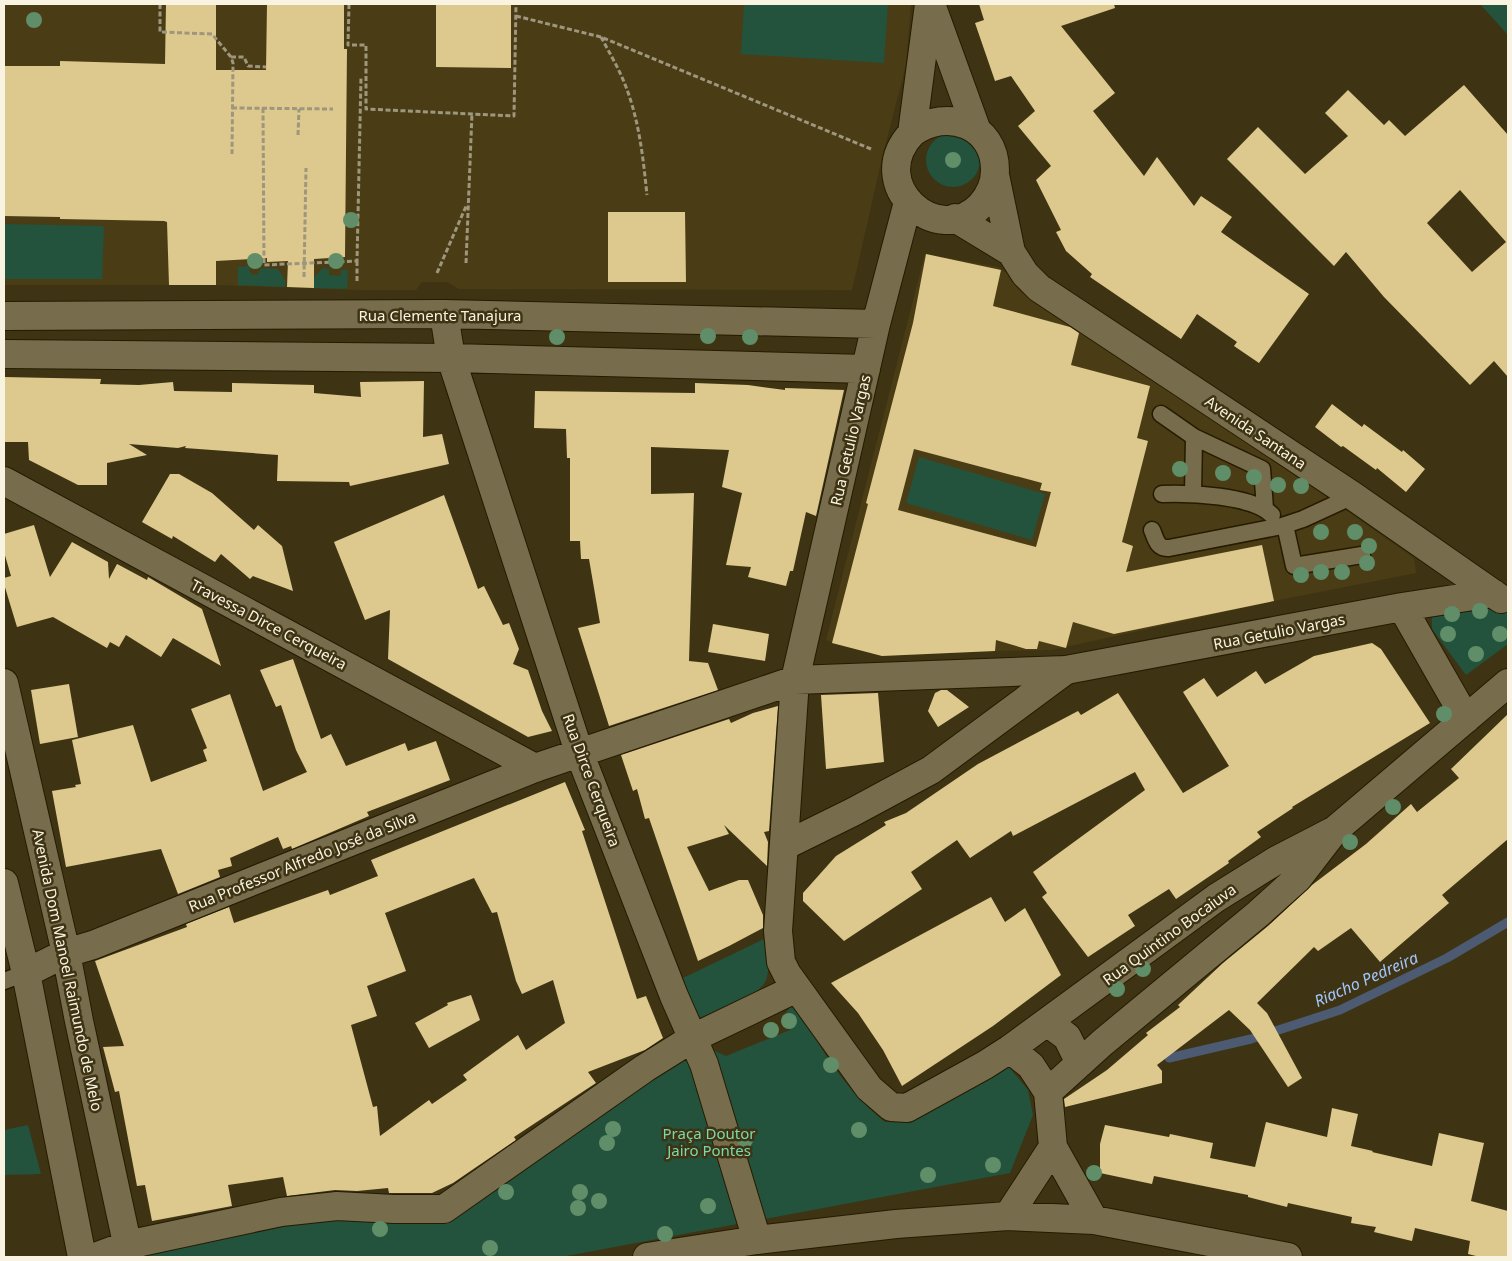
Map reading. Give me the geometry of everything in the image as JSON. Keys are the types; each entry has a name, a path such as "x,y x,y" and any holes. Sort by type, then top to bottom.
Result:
{"street":[{"path":"930,4 977,131 992,151 995,175 992,188 982,203 967,215 944,220 924,214 908,202 899,185 896,167 901,148 912,133 922,126 944,120 956,121 977,131"},
{"path":"912,133 930,4"},
{"name":"Avenida Santana","path":"995,175 1011,252 1025,274 1039,288 1353,496 1503,592"},
{"name":"Rua Getulio Vargas","path":"797,988 781,962 778,932 795,680 876,324 908,202"},
{"name":"Avenida Santana","path":"955,218 1011,252"},
{"name":"Rua Clemente Tanajura","path":"4,316 444,314 876,324"},
{"name":"Rua Dirce Cerqueira","path":"444,314 451,358 579,752 674,996 704,1064 757,1248"},
{"path":"4,354 451,358 866,369"},
{"name":"Travessa Dirce Cerqueira","path":"4,481 535,768"},
{"name":"Rua Getulio Vargas","path":"579,752 795,680 1066,670 1402,607 1503,592"},
{"path":"1402,607 1466,719"},
{"name":"Rua Getulio Vargas","path":"784,846 931,770 1066,670"},
{"name":"Avenida Dom Manoel Raimundo de Melo","path":"4,683 66,953 128,1251"},
{"name":"Rua Quintino Bocaiuva","path":"1048,1092 1102,1043 1258,914 1298,878 1335,830 1508,683"},
{"name":"Rua Professor Alfredo José da Silva","path":"15,977 66,953 102,941 579,752"},
{"name":"Rua Quintino Bocaiuva","path":"1010,1048 1216,898 1276,860 1335,830"},
{"path":"4,883 15,977 82,1257"},
{"path":"94,1257 128,1251 281,1212 338,1206 444,1209 644,1068 693,1038 797,988 869,1088 890,1106 907,1108 985,1065 1010,1048 1031,1066 1048,1092 1053,1147 1094,1220"},
{"path":"1047,1022 1067,1037 1080,1063"},
{"path":"1008,1216 1053,1147"},
{"path":"647,1257 757,1248 896,1224 1008,1216 1094,1220 1288,1257"}],"lane":[{"path":"1161,414 1194,437 1262,469 1265,508"},
{"path":"1193,494 1194,437"},
{"path":"1162,494 1193,494 1235,499 1265,508 1284,525 1294,566 1362,555"},
{"path":"1152,530 1157,544 1164,548 1284,525 1303,519 1353,496"}],"path":[{"path":"160,4 160,32 212,34 231,57 233,63 232,154"},
{"path":"349,4 348,45 366,45 366,109 514,116 516,4"},
{"path":"516,16 601,37 874,150"},
{"path":"601,37 624,82 637,120 647,195"},
{"path":"231,57 244,57 248,66 266,67"},
{"path":"357,283 361,77"},
{"path":"232,108 333,109"},
{"path":"263,108 264,265 357,261"},
{"path":"298,108 298,135"},
{"path":"466,262 472,113"},
{"path":"304,277 306,168"},
{"path":"437,273 468,202"}],"shaded area":[{"path":"4,4 911,4 906,65 883,154 852,290 459,289 447,282 422,282 416,290 360,290 216,285 4,285"},
{"path":"925,254 998,267 1414,558 1416,573 1274,601 1052,650 882,656 826,640"}],"green space":[{"path":"744,4 888,4 884,63 741,54"},
{"path":"1480,4 1508,4 1507,34"},
{"path":"953,133 963,135 972,141 978,150 980,160 978,170 972,179 963,185 953,187 943,185 934,179 928,170 926,160 928,150 934,141 943,135"},
{"path":"4,224 104,226 102,279 4,279"},
{"path":"249,266 250,272 253,275 257,275 261,268 278,269 285,280 285,287 238,285 238,267"},
{"path":"323,268 329,269 329,275 341,276 341,270 348,270 347,289 314,288 314,277"},
{"path":"919,457 1045,494 1032,540 906,503"},
{"path":"1489,596 1508,612 1508,644 1466,675 1432,629 1432,613"},
{"path":"766,938 768,968 764,984 748,997 698,1019 683,978"},
{"name":"Praça Doutor Jairo Pontes","path":"797,1006 835,1069 858,1097 885,1122 913,1120 1008,1066 1028,1090 1033,1115 1010,1173 561,1257 149,1257 148,1254 308,1219 448,1218 670,1061 708,1048 726,1056 790,1030 786,1013 790,1007"},
{"path":"28,1125 41,1174 4,1175 4,1130"}],"building":[{"path":"166,4 216,4 216,70 266,70 267,4 344,4 344,49 347,49 345,257 314,259 314,288 287,287 288,261 267,262 267,258 216,261 216,285 169,285 167,222 164,221 4,216 4,66 60,66 60,61 165,64"},
{"path":"436,4 511,4 511,68 436,67"},
{"path":"979,4 1114,4 1115,8 1061,26 1115,93 1093,111 1144,176 1157,157 1194,206 1201,196 1232,217 1221,232 1309,294 1259,363 1234,346 1237,342 1197,314 1181,339 1090,277 1092,274 1066,251 1056,232 1061,230 1036,180 1051,166 1018,126 1035,111 1011,76 995,81 975,23 984,20"},
{"path":"1464,85 1508,135 1508,377 1494,361 1470,385 1384,297 1346,252 1334,266 1227,159 1258,127 1305,174 1348,136 1325,113 1348,90 1384,125 1389,120 1405,136","holes":["1460,190 1506,242 1472,272 1427,223"]},
{"path":"608,212 685,212 686,282 608,282"},
{"path":"926,254 1001,270 993,306 1070,327 1079,333 1071,365 1150,386 1137,438 1148,441 1122,542 1133,546 1126,572 1262,545 1274,601 1114,634 1073,622 1066,648 1039,641 1037,649 1026,649 996,640 995,651 882,656 832,643 913,323","holes":["914,449 1042,483 1040,490 1051,492 1036,547 898,510"]},
{"path":"4,377 101,379 100,384 139,385 173,382 174,391 232,392 232,383 314,385 314,393 361,397 360,382 424,381 423,437 442,434 449,464 350,486 349,482 277,481 278,455 185,448 186,446 178,448 129,444 147,455 107,463 107,485 78,485 29,460 28,442 4,442"},
{"path":"695,383 748,385 785,390 785,388 844,390 816,516 806,512 793,571 790,571 786,586 748,577 751,567 726,565 742,493 722,487 729,450 651,447 651,494 694,493 689,661 708,663 718,690 609,726 578,628 600,623 589,559 581,559 580,541 570,541 570,458 567,458 566,429 534,428 535,391 695,393"},
{"path":"1332,404 1362,427 1364,424 1402,452 1403,450 1425,469 1406,492 1377,468 1376,470 1343,446 1341,447 1315,427"},
{"path":"170,474 179,474 212,493 254,530 258,525 282,546 293,591 253,576 250,579 221,554 215,562 173,536 172,539 142,522"},
{"path":"444,495 478,589 484,586 503,625 509,623 519,649 513,664 528,670 542,711 552,731 528,737 388,659 390,610 365,620 334,542"},
{"path":"34,525 50,577 72,542 108,562 109,579 117,564 147,580 148,577 202,609 221,666 173,638 161,657 126,635 119,647 110,642 107,648 53,617 17,627 4,584 4,578 11,576 4,552 4,534"},
{"path":"713,624 769,634 765,661 708,652"},
{"path":"1372,643 1381,649 1430,723 1292,807 1257,832 1261,837 1228,861 1229,863 1176,899 1169,889 1128,915 1135,926 1088,957 1042,897 1047,893 1033,872 1145,790 1135,772 1013,836 1011,831 970,858 957,840 911,872 922,889 844,941 803,901 803,893 836,856 886,825 884,822 906,813 978,764 1078,711 1081,715 1118,693 1183,793 1229,766 1183,692 1204,678 1217,697 1256,671 1265,684 1314,656"},
{"path":"293,659 321,739 331,734 346,766 405,743 408,751 436,741 450,780 367,812 369,816 292,849 291,846 283,849 278,837 230,858 232,866 218,870 220,877 178,894 161,849 66,867 52,791 76,787 75,785 81,784 72,740 133,725 151,782 207,761 203,750 207,748 191,709 230,694 263,791 307,772 296,750 281,705 276,707 260,670"},
{"path":"69,684 78,737 40,744 31,690"},
{"path":"947,690 969,707 938,727 928,711 935,693"},
{"path":"878,693 884,762 826,769 821,695"},
{"path":"778,706 769,831 764,832 768,842 767,866 724,825 729,834 687,847 709,891 739,880 748,880 763,915 763,928 698,961 649,818 645,819 637,789 633,791 621,755 729,719 731,723 753,713"},
{"path":"1508,714 1508,839 1442,895 1449,903 1380,962 1351,928 1318,951 1314,947 1257,1003 1267,1013 1302,1078 1288,1087 1250,1030 1229,1010 1157,1065 1162,1071 1162,1083 1065,1107 1064,1099 1107,1070 1148,1035 1146,1033 1180,1007 1178,1005 1223,963 1268,926 1312,885 1366,844 1411,804 1417,812 1459,778 1451,769"},
{"path":"565,782 585,830 582,831 637,999 646,996 663,1038 645,1050 588,1072 596,1083 514,1137 516,1140 453,1183 432,1193 389,1193 388,1188 357,1191 335,1190 287,1196 283,1177 228,1185 232,1206 152,1221 145,1185 137,1186 119,1091 115,1092 103,1047 124,1046 95,961 187,927 186,924 229,907 234,923 328,890 330,895 378,876 371,860","holes":["474,878 492,913 497,912 516,981 522,994 553,980 565,1023 526,1050 518,1035 463,1075 467,1080 432,1104 429,1100 380,1136 377,1106 373,1107 351,1025 377,1016 367,986 406,971 385,913"]},
{"path":"991,897 1005,922 1025,908 1061,975 993,1026 902,1086 883,1050 858,1013 831,983"},
{"path":"471,995 480,1020 429,1048 415,1023 448,1005 447,1003"},
{"path":"1332,1108 1358,1114 1351,1146 1432,1166 1439,1133 1484,1143 1471,1201 1508,1211 1508,1257 1480,1257 1468,1254 1470,1241 1415,1228 1412,1241 1374,1232 1376,1227 1351,1223 1352,1217 1288,1203 1287,1207 1248,1197 1248,1195 1154,1176 1152,1184 1100,1173 1100,1144 1105,1125 1169,1137 1170,1134 1213,1143 1210,1158 1255,1167 1266,1122 1327,1137"}],"waterway":[{"name":"Riacho Pedreira","path":"1169,1058 1251,1039 1340,1010 1447,958 1508,922"}]}
